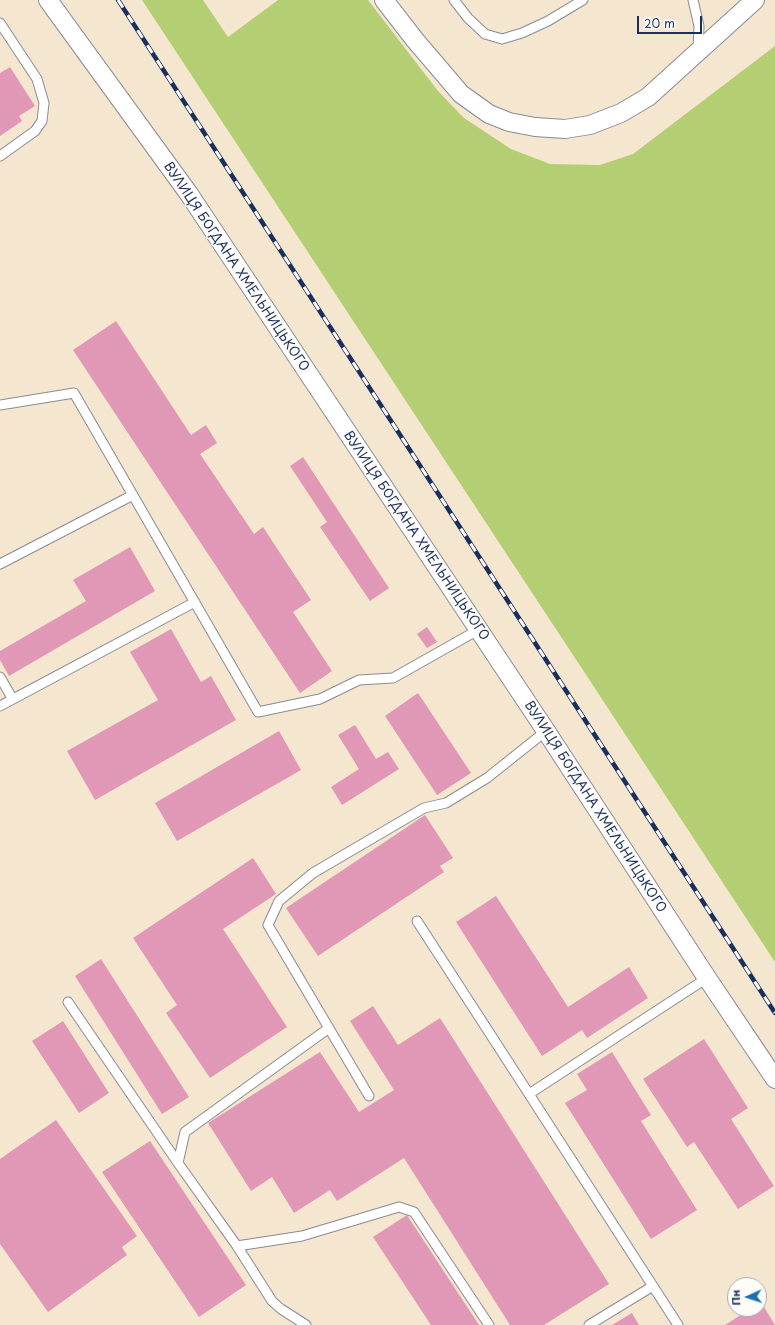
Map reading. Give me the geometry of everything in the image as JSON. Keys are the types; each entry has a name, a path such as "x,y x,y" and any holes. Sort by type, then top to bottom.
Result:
{"street":[{"name":"ВУЛИЦЯ БОГДАНА ХМЕЛЬНИЦЬКОГО","path":"48,0 189,194 775,1079"},
{"path":"384,0 461,94 490,114 509,122 535,127 565,129 590,125 621,113 648,97 755,0"}],"lane":[{"path":"454,0 468,18 485,34 502,39 522,33 548,21 583,0"},
{"path":"693,0 698,26 698,52"},
{"path":"0,23 37,80 44,103 42,121 35,131 0,156"},
{"path":"0,405 74,393 258,712 320,699 359,680 393,678 478,630"},
{"path":"0,564 133,495"},
{"path":"0,706 12,698 195,602"},
{"path":"0,677 12,698"},
{"path":"369,1096 268,925 279,901 313,873 424,808 446,803 487,778 546,731"},
{"path":"417,921 678,1325"},
{"path":"529,1094 707,978"},
{"path":"68,1002 178,1163 237,1246 272,1301 281,1309 306,1325"},
{"path":"178,1163 185,1132 329,1028"},
{"path":"237,1246 302,1236 399,1207 414,1212 489,1325"},
{"path":"589,1325 653,1286"}],"green space":[{"path":"142,0 203,0 228,37 278,0 368,0 438,91 464,118 511,149 550,164 600,165 633,154 775,46 775,962"}],"building":[{"path":"10,67 35,106 19,116 22,121 0,136 0,73"},
{"path":"116,321 191,435 206,425 217,443 200,454 254,534 263,527 311,600 293,612 332,671 300,693 73,350"},
{"path":"303,457 389,588 370,601 320,527 327,522 290,466"},
{"path":"130,547 155,591 9,676 0,660 0,651 86,601 73,580"},
{"path":"427,627 437,642 427,648 417,634"},
{"path":"171,629 201,682 211,676 236,720 95,800 67,751 158,700 130,652"},
{"path":"418,693 471,773 437,795 385,716"},
{"path":"355,725 376,759 388,752 399,769 342,805 331,787 359,769 338,735"},
{"path":"279,731 301,770 177,841 155,803"},
{"path":"425,815 453,858 440,866 444,872 318,956 286,908"},
{"path":"253,858 276,894 223,929 287,1027 210,1078 166,1013 177,1005 133,938"},
{"path":"496,896 568,1007 629,967 648,998 587,1038 582,1030 542,1056 456,922"},
{"path":"101,959 189,1097 162,1114 75,976"},
{"path":"373,1006 398,1045 440,1018 609,1284 544,1325 510,1325 404,1158 337,1201 330,1190 294,1213 272,1177 251,1191 208,1123 320,1052 359,1112 394,1090 350,1021"},
{"path":"63,1021 109,1093 79,1113 32,1041"},
{"path":"704,1039 748,1108 731,1119 774,1186 738,1209 694,1142 687,1147 643,1079"},
{"path":"612,1052 651,1115 641,1121 697,1210 651,1239 565,1103 587,1090 577,1074"},
{"path":"56,1120 137,1236 122,1247 127,1255 48,1312 0,1244 0,1159"},
{"path":"150,1141 246,1285 199,1317 102,1172"},
{"path":"407,1215 479,1325 431,1325 373,1237"},
{"path":"767,1312 775,1325 725,1325 738,1317 767,1317"},
{"path":"632,1313 639,1325 612,1325"}],"railway":[{"path":"118,0 775,1013"}]}
